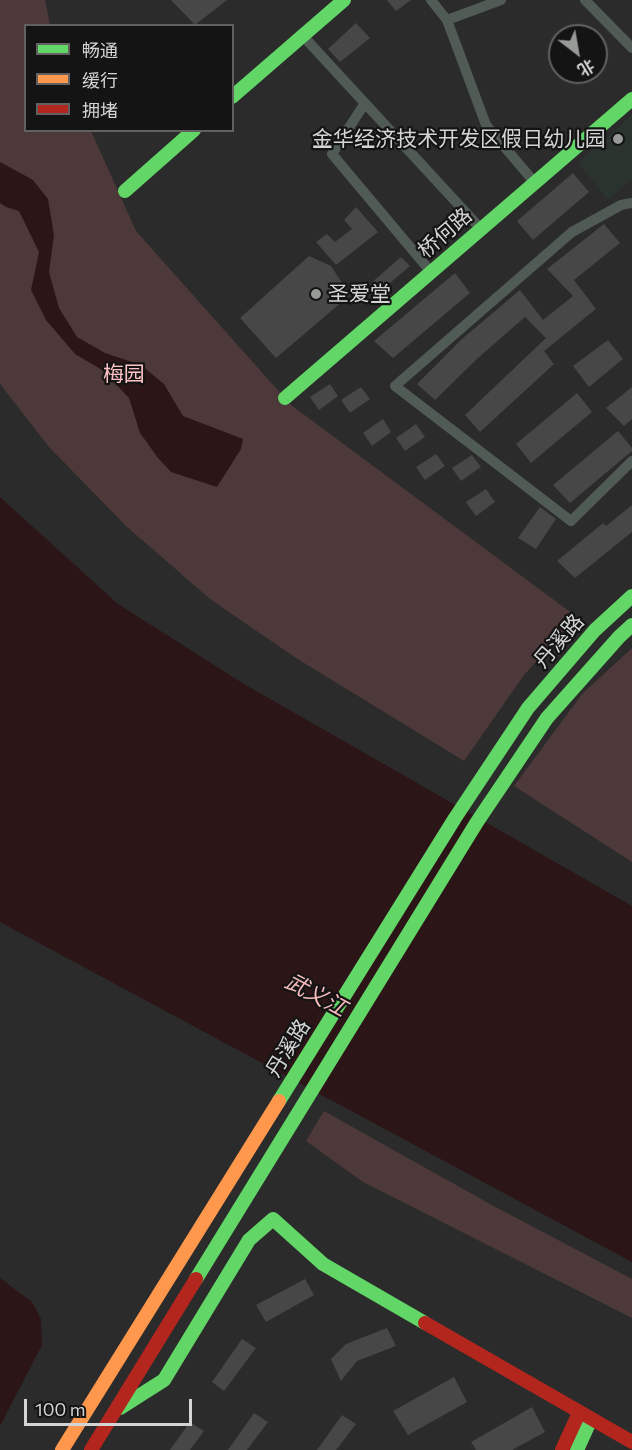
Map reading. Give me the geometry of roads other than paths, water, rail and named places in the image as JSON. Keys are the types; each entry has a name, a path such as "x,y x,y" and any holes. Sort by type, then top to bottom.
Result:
{"main road":[{"path":"234,95 344,0"},
{"name":"桥何路","path":"285,398 632,99"},
{"path":"125,191 192,132"},
{"name":"丹溪路","path":"62,1450 455,818 528,708 595,630 632,596"},
{"name":"丹溪路","path":"91,1450 477,822 547,718 632,625"},
{"path":"117,1410 164,1380 249,1240 273,1219 323,1264 632,1442"},
{"path":"562,1450 585,1416"},
{"path":"577,1450 585,1416"}],"street":[{"path":"431,0 447,20 486,125 535,183"},
{"path":"447,20 501,0"},
{"path":"592,2 632,48"},
{"path":"303,36 481,229"},
{"path":"365,104 332,154 431,272"},
{"path":"632,203 621,205 572,232 394,386 571,521 632,460"}],"water":[{"path":"0,162 33,180 48,199 54,235 49,272 59,308 77,337 105,353 141,365 164,384 183,416 243,439 241,449 217,487 171,472 140,433 129,398 102,370 75,354 46,320 31,290 39,252 19,211 0,203"},
{"name":"武义江","path":"0,497 118,604 244,684 632,906 632,1262 0,922"},
{"path":"0,1278 32,1302 41,1319 42,1345 0,1426"}],"place":[{"name":"金华经济技术开发区假日幼儿园","path":"618,139"},
{"name":"圣爱堂","path":"316,294"}],"park label":[{"name":"梅园","path":"124,374"}]}
